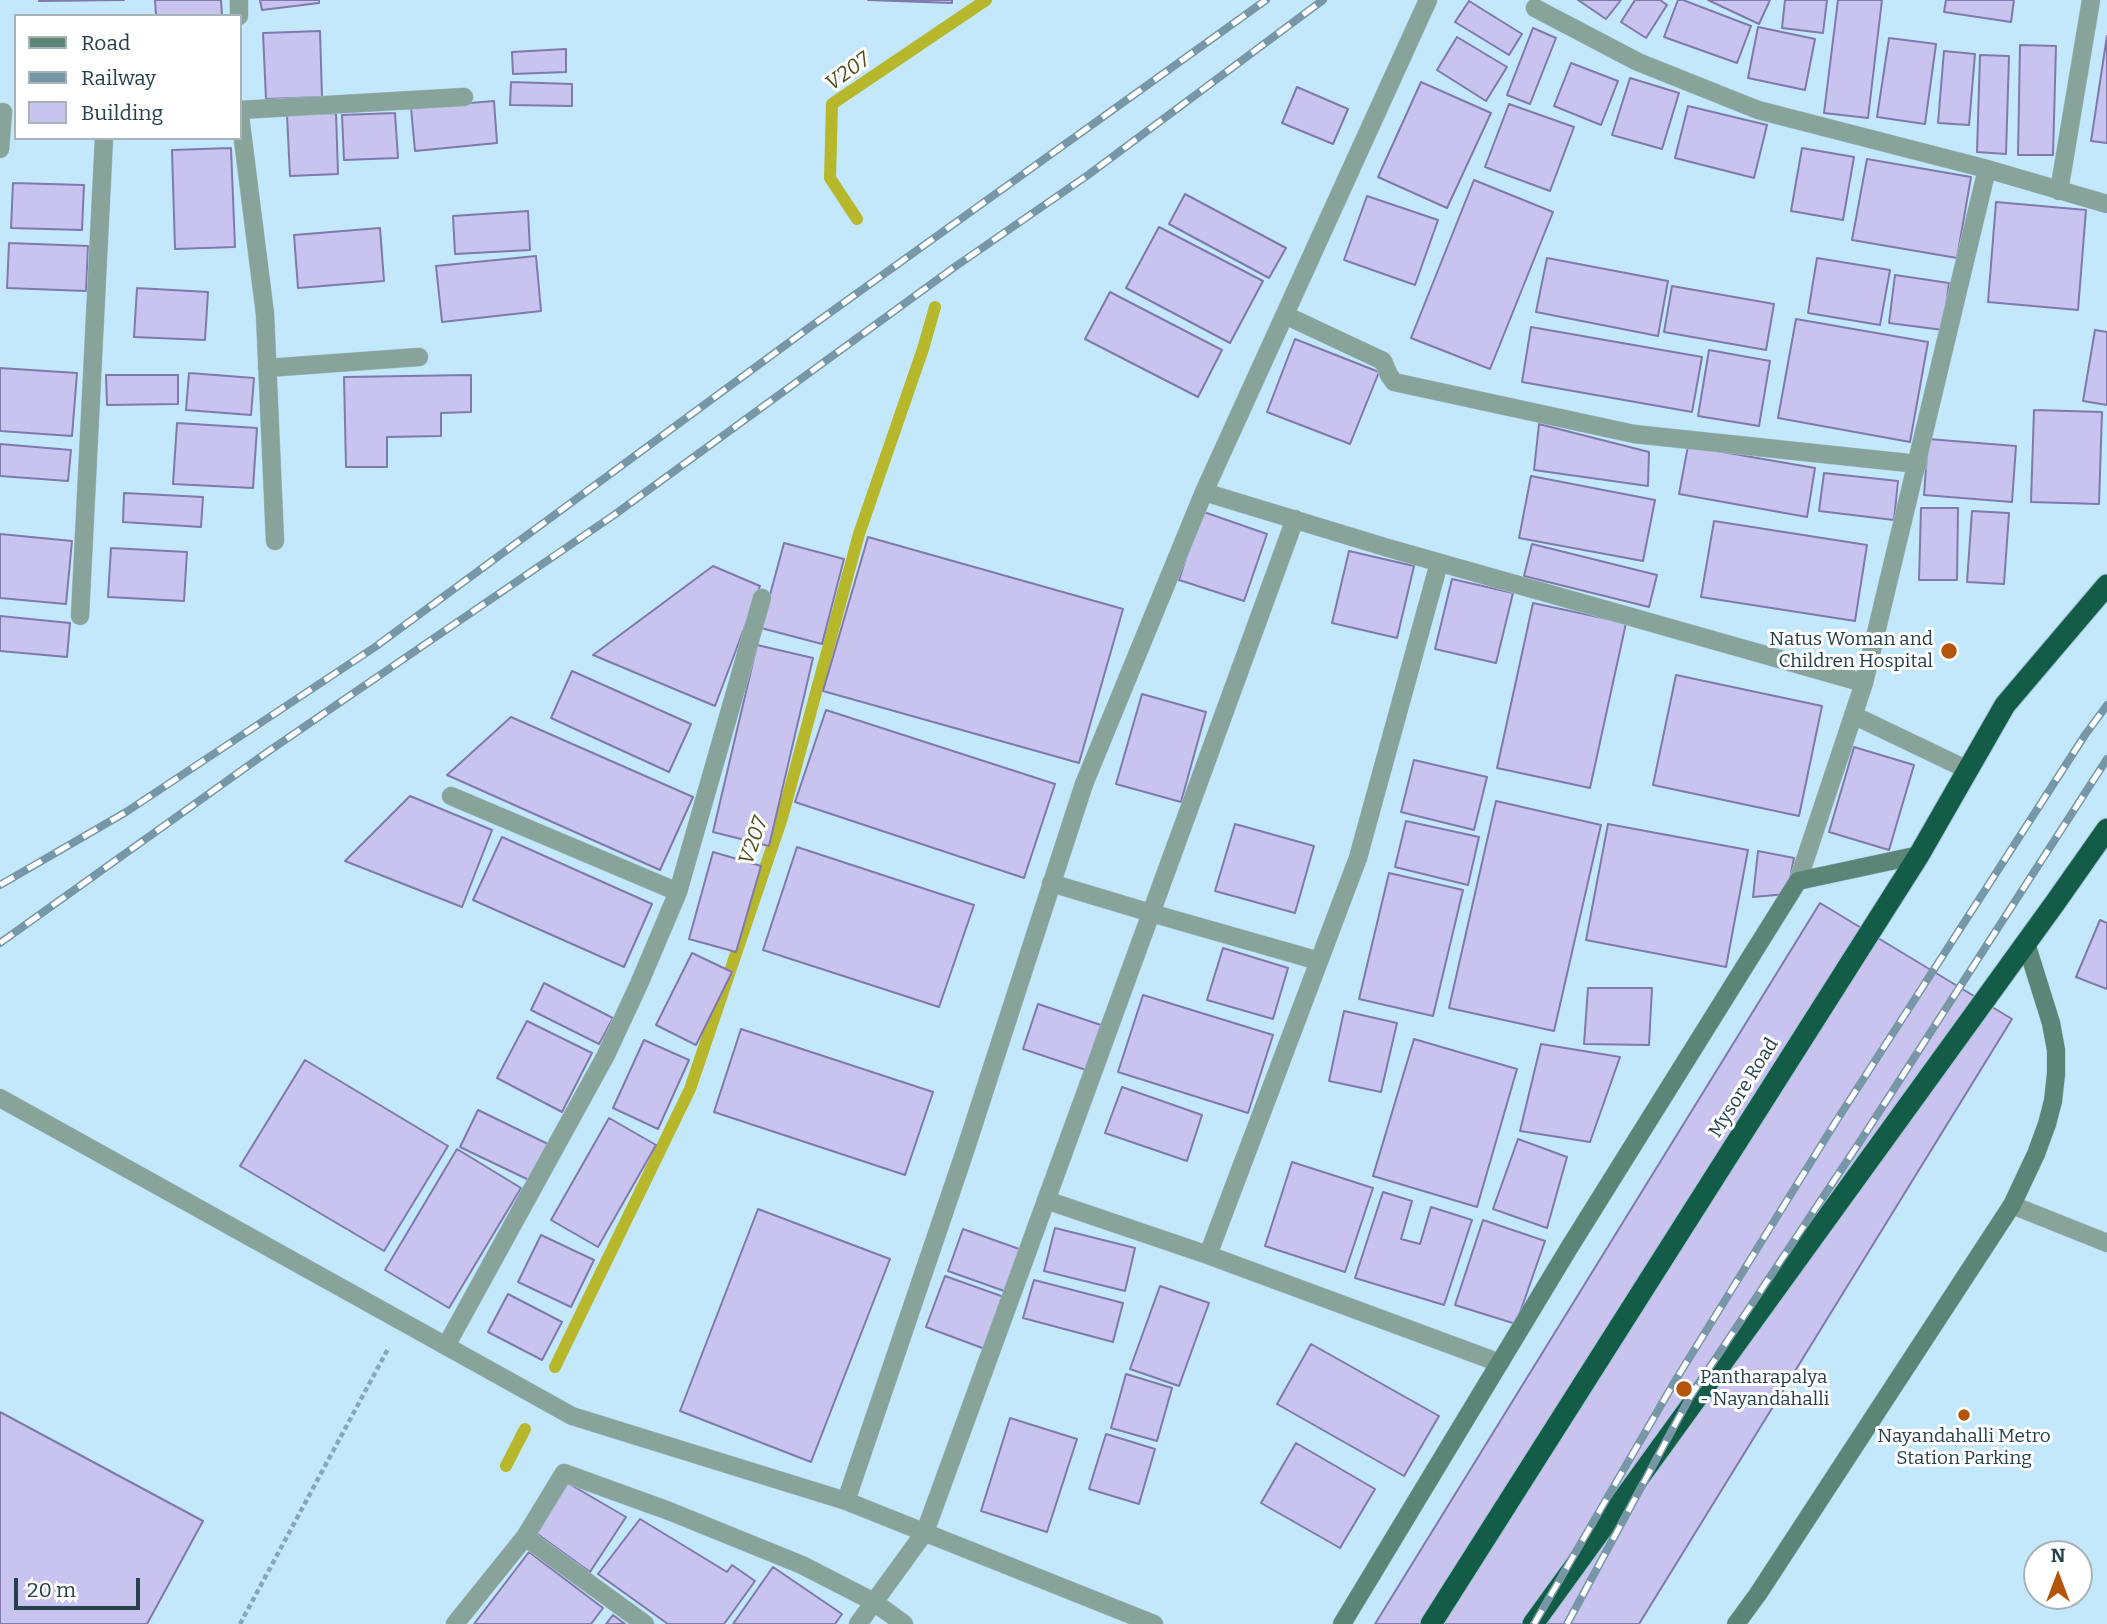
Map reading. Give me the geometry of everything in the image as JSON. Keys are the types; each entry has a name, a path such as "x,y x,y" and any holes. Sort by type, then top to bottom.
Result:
{"highway":[{"name":"Mysore Road","path":"1431,1624 1919,855 2005,705 2107,586"},
{"path":"1533,1624 2107,828"}],"street":[{"path":"846,1501 964,1154 1084,784 1204,492 1428,0"},
{"path":"2059,191 2091,0"},
{"path":"1535,8 1638,62 1758,110 1987,169 2107,204"},
{"path":"242,110 464,97"},
{"path":"0,149 6,112"},
{"path":"242,132 265,314 275,541"},
{"path":"80,617 104,140"},
{"path":"1342,1624 1569,1248 1798,881 1864,683 1987,169"},
{"path":"1285,316 1383,361 1394,382 1634,434 1918,464"},
{"path":"267,368 419,357"},
{"path":"1204,492 1439,563 1864,683"},
{"path":"858,1624 925,1532 1295,519"},
{"path":"1208,1255 1358,858 1439,563"},
{"path":"446,1346 606,1055 678,892 762,598"},
{"path":"1853,715 1968,770"},
{"path":"451,796 678,892"},
{"path":"1798,881 1919,855"},
{"path":"1051,883 1319,961"},
{"path":"1736,1624 2012,1205 2036,1154 2047,1124 2056,1074 2056,1050 2053,1031 2026,943"},
{"path":"0,1098 572,1416 846,1501 1154,1624"},
{"path":"1046,1200 1208,1255 1500,1363"},
{"path":"2012,1205 2107,1243"},
{"path":"455,1624 525,1537 564,1473 669,1511 802,1565 874,1602 904,1624"},
{"path":"525,1537 645,1624"}],"path":[{"path":"240,1624 402,1321"}],"building":[{"path":"39,0 124,0 39,1"},
{"path":"155,0 221,0 222,14 156,14"},
{"path":"260,0 319,0 319,3 262,10"},
{"path":"868,0 952,0 952,3"},
{"path":"1578,0 1621,0 1606,19"},
{"path":"1635,0 1660,0 1667,5 1646,38 1621,22"},
{"path":"1678,0 1751,26 1737,63 1664,37"},
{"path":"1708,0 1770,0 1759,24"},
{"path":"1785,0 1827,0 1823,33 1782,28"},
{"path":"1838,0 1882,0 1868,118 1824,113"},
{"path":"1946,0 2014,0 2011,22 1944,12"},
{"path":"1469,1 1522,34 1509,55 1455,22"},
{"path":"1758,27 1815,39 1805,90 1748,78"},
{"path":"1533,28 1556,38 1530,104 1507,95"},
{"path":"320,31 322,97 266,99 263,33"},
{"path":"2107,36 2107,143 2091,141"},
{"path":"1457,37 1507,67 1486,101 1437,70"},
{"path":"1889,38 1936,44 1925,124 1877,117"},
{"path":"2020,45 2056,46 2053,155 2018,155"},
{"path":"566,49 566,72 513,74 512,52"},
{"path":"1944,51 1975,54 1969,125 1938,123"},
{"path":"1980,55 2009,56 2006,154 1977,152"},
{"path":"1571,63 1618,81 1601,125 1554,106"},
{"path":"1630,78 1679,93 1662,149 1612,135"},
{"path":"511,82 572,84 572,106 510,105"},
{"path":"1421,82 1491,113 1447,208 1378,177"},
{"path":"1297,87 1348,109 1333,144 1282,123"},
{"path":"494,101 497,143 415,151 411,108"},
{"path":"1509,104 1574,127 1550,191 1485,167"},
{"path":"1688,106 1767,125 1754,178 1675,158"},
{"path":"336,113 338,174 290,176 287,115"},
{"path":"395,113 398,158 344,160 342,115"},
{"path":"231,148 235,247 175,249 172,150"},
{"path":"1802,148 1854,157 1843,220 1791,211"},
{"path":"1867,159 1971,177 1957,258 1852,240"},
{"path":"1474,180 1553,212 1490,369 1411,338"},
{"path":"13,183 84,185 82,230 11,228"},
{"path":"1185,194 1286,248 1269,278 1169,224"},
{"path":"1367,196 1438,220 1415,285 1344,260"},
{"path":"1996,202 2086,210 2078,310 1988,302"},
{"path":"528,211 530,250 455,254 453,216"},
{"path":"1159,227 1263,281 1230,343 1126,288"},
{"path":"380,228 384,281 298,288 294,235"},
{"path":"9,243 88,246 86,291 7,288"},
{"path":"536,256 541,311 442,322 436,266"},
{"path":"1547,258 1668,281 1658,336 1536,312"},
{"path":"1817,258 1890,270 1880,325 1808,313"},
{"path":"1895,275 1949,283 1943,330 1889,323"},
{"path":"1672,286 1774,304 1766,350 1664,332"},
{"path":"137,288 208,292 205,340 134,337"},
{"path":"1110,292 1222,350 1198,397 1085,339"},
{"path":"1796,319 1928,342 1910,442 1778,418"},
{"path":"1531,327 1702,357 1692,412 1522,382"},
{"path":"2095,330 2107,332 2107,405 2083,401"},
{"path":"1295,339 1379,372 1350,444 1267,412"},
{"path":"1709,350 1770,361 1759,426 1698,416"},
{"path":"0,368 77,373 72,436 0,431"},
{"path":"189,373 254,378 251,415 186,410"},
{"path":"106,375 178,375 178,404 107,405"},
{"path":"471,375 471,412 441,413 441,436 387,437 387,467 346,467 344,377"},
{"path":"2034,410 2102,412 2099,504 2031,502"},
{"path":"177,423 257,428 253,488 173,484"},
{"path":"1539,424 1649,452 1648,486 1534,470"},
{"path":"1928,439 2016,446 2012,502 1924,495"},
{"path":"0,444 71,450 68,481 0,476"},
{"path":"1688,446 1815,468 1807,517 1679,494"},
{"path":"1824,473 1898,481 1894,520 1819,511"},
{"path":"1531,476 1655,500 1643,561 1519,538"},
{"path":"124,493 203,497 201,527 123,522"},
{"path":"1921,508 1958,508 1957,580 1919,580"},
{"path":"1201,511 1267,534 1244,601 1179,580"},
{"path":"1972,511 2009,513 2004,584 1967,582"},
{"path":"1714,521 1867,545 1855,621 1701,597"},
{"path":"0,534 72,541 66,604 0,598"},
{"path":"868,537 1123,609 1079,763 823,691"},
{"path":"784,543 844,559 822,644 761,628"},
{"path":"1532,544 1657,575 1649,607 1524,576"},
{"path":"111,548 187,552 184,601 108,597"},
{"path":"1349,551 1414,566 1397,638 1332,623"},
{"path":"713,566 760,586 715,706 593,655"},
{"path":"1452,579 1513,593 1496,663 1435,649"},
{"path":"1533,603 1626,623 1590,788 1497,768"},
{"path":"0,616 70,623 67,657 0,651"},
{"path":"757,645 813,658 769,846 713,832"},
{"path":"572,671 691,724 669,772 551,718"},
{"path":"1676,675 1822,706 1799,816 1653,785"},
{"path":"1142,694 1206,712 1181,802 1116,784"},
{"path":"826,710 1055,784 1024,878 795,802"},
{"path":"511,717 693,797 660,870 447,775"},
{"path":"1854,747 1914,765 1889,850 1829,832"},
{"path":"1414,760 1487,777 1474,830 1401,812"},
{"path":"410,796 492,830 462,907 345,861"},
{"path":"1496,801 1601,825 1554,1031 1449,1008"},
{"path":"1406,821 1479,837 1468,885 1395,867"},
{"path":"1235,824 1314,846 1295,913 1215,891"},
{"path":"1608,824 1748,850 1726,967 1586,940"},
{"path":"502,837 652,904 624,967 473,900"},
{"path":"797,847 974,905 939,1007 763,950"},
{"path":"1758,851 1794,858 1787,894 1753,897"},
{"path":"713,852 761,866 736,952 689,939"},
{"path":"1389,873 1463,890 1433,1016 1359,999"},
{"path":"1820,903 2012,1019 1639,1624 1375,1624"},
{"path":"2100,920 2107,923 2107,989 2076,977"},
{"path":"1223,948 1288,968 1273,1019 1207,1000"},
{"path":"692,953 732,972 696,1045 656,1025"},
{"path":"544,983 613,1018 599,1044 531,1010"},
{"path":"1588,988 1652,988 1649,1045 1584,1044"},
{"path":"1143,995 1273,1035 1248,1113 1118,1072"},
{"path":"1038,1004 1101,1025 1086,1070 1023,1049"},
{"path":"1344,1011 1397,1023 1381,1092 1329,1081"},
{"path":"527,1021 592,1053 562,1112 497,1078"},
{"path":"741,1029 933,1092 905,1175 714,1112"},
{"path":"1414,1039 1517,1069 1477,1207 1373,1176"},
{"path":"644,1040 689,1060 658,1129 613,1108"},
{"path":"1541,1044 1620,1057 1590,1142 1520,1131"},
{"path":"305,1060 448,1146 384,1251 240,1166"},
{"path":"1122,1087 1202,1115 1187,1161 1105,1133"},
{"path":"478,1110 550,1145 531,1181 460,1147"},
{"path":"609,1118 656,1145 598,1247 551,1220"},
{"path":"1518,1139 1567,1157 1547,1228 1493,1209"},
{"path":"457,1149 521,1188 449,1308 385,1270"},
{"path":"1292,1162 1373,1188 1345,1272 1265,1246"},
{"path":"1383,1192 1412,1201 1401,1239 1420,1244 1431,1207 1472,1220 1444,1305 1355,1278"},
{"path":"758,1209 890,1259 811,1462 680,1411"},
{"path":"1483,1220 1545,1241 1516,1324 1455,1305"},
{"path":"1055,1228 1135,1248 1125,1291 1044,1271"},
{"path":"963,1229 1022,1250 1007,1292 948,1271"},
{"path":"541,1235 594,1260 571,1307 518,1282"},
{"path":"945,1276 1004,1297 985,1349 926,1327"},
{"path":"1034,1280 1123,1303 1113,1342 1023,1318"},
{"path":"1160,1286 1209,1303 1179,1386 1130,1369"},
{"path":"508,1294 562,1322 542,1360 488,1332"},
{"path":"1311,1344 1439,1416 1404,1476 1277,1404"},
{"path":"1126,1374 1172,1388 1157,1441 1111,1428"},
{"path":"0,1412 203,1521 147,1624 0,1624"},
{"path":"1010,1418 1077,1439 1047,1532 981,1511"},
{"path":"1106,1434 1155,1449 1139,1504 1089,1489"},
{"path":"1296,1443 1375,1489 1340,1548 1261,1503"},
{"path":"566,1482 626,1517 590,1572 536,1533"},
{"path":"640,1519 727,1572 732,1565 755,1581 724,1624 668,1624 598,1574"},
{"path":"529,1552 603,1608 591,1624 474,1624"},
{"path":"773,1567 842,1614 835,1624 733,1624"},
{"path":"613,1615 625,1624 606,1624"}],"waterway":[{"name":"V207","path":"857,219 830,178 832,104 986,0"},
{"name":"V207","path":"555,1367 690,1089 782,818 859,534 935,307"},
{"name":"V207","path":"506,1466 525,1429"}],"railway":[{"path":"0,885 126,812 375,647 810,327 1266,0"},
{"path":"0,943 266,753 614,515 956,266 1088,175 1323,0"},
{"path":"1534,1624 1675,1381 1835,1123 2107,705"},
{"path":"1567,1624 1690,1397 1861,1140 2107,759"}],"place":[{"name":"Natus Woman and Children Hospital","path":"1949,651"},
{"name":"Pantharapalya - Nayandahalli","path":"1684,1389"},
{"name":"Nayandahalli Metro Station Parking","path":"1964,1415"}]}
